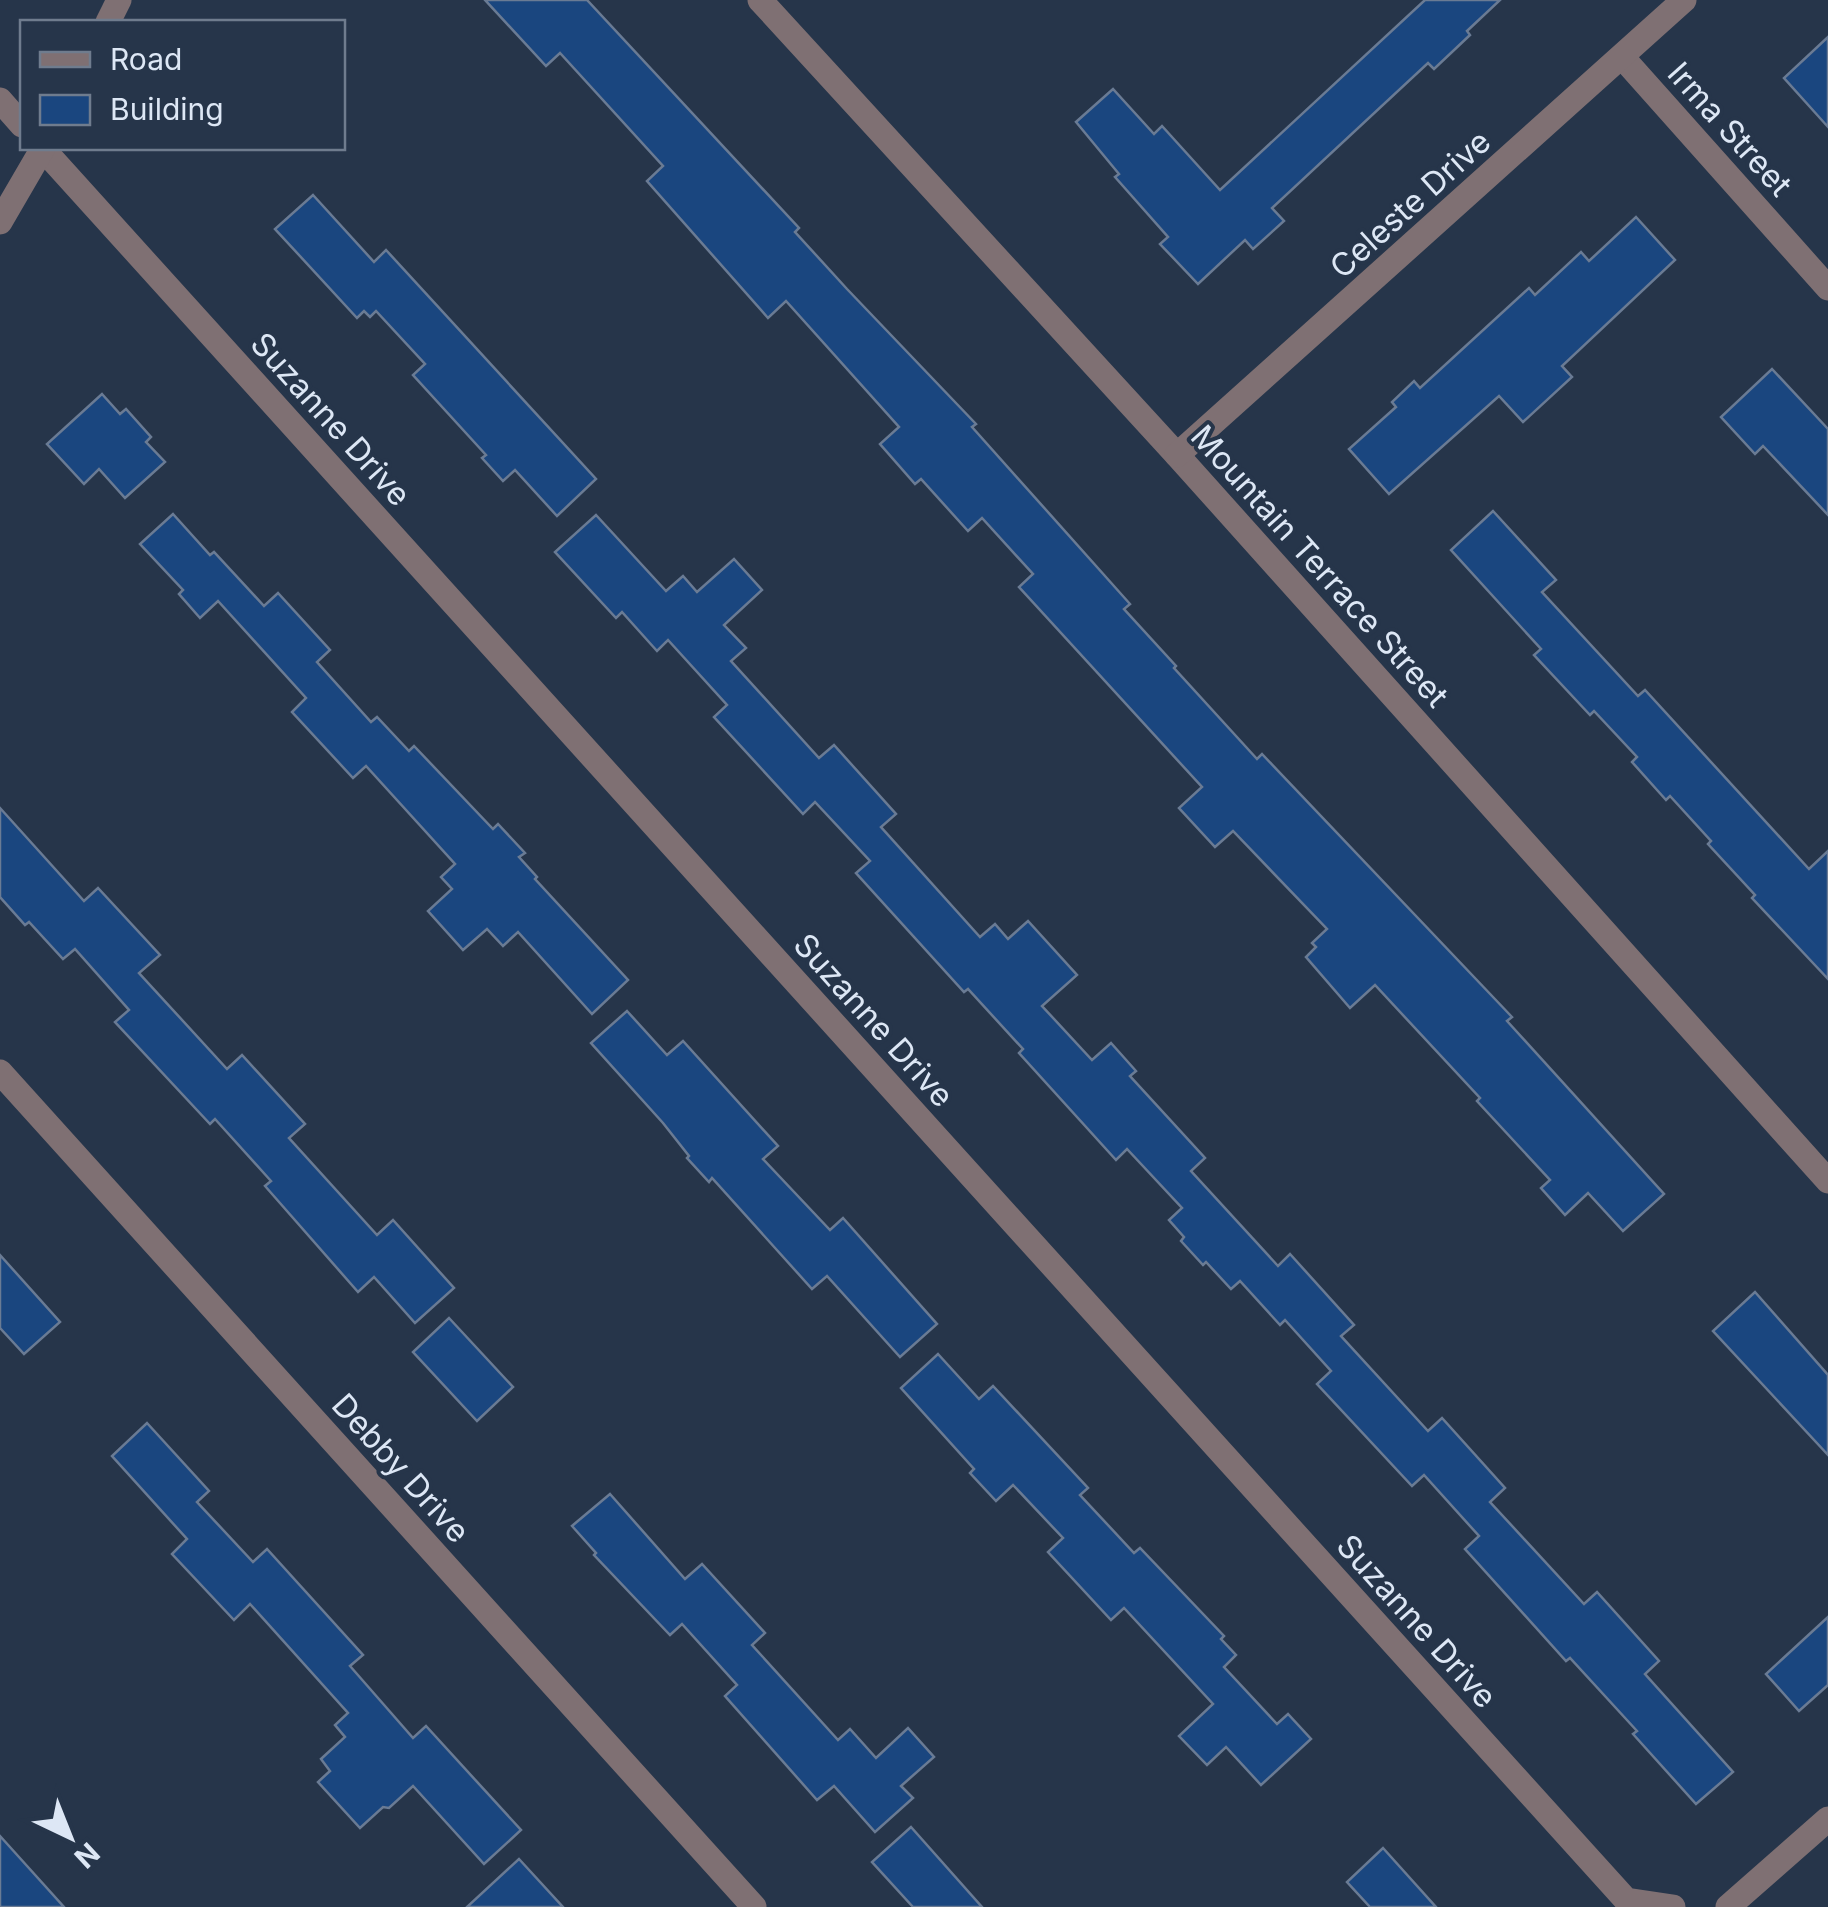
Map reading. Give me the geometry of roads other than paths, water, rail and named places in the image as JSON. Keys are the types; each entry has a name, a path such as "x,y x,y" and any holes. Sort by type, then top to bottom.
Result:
{"street":[{"name":"Mountain Terrace Street","path":"760,0 1177,455 1828,1180"},
{"name":"Celeste Drive","path":"1177,455 1684,0"},
{"name":"Irma Street","path":"1622,58 1828,288"},
{"path":"0,100 20,123"},
{"path":"0,222 42,150"},
{"name":"Suzanne Drive","path":"45,150 1626,1900 1673,1907"},
{"name":"Debby Drive","path":"0,1072 754,1907"},
{"path":"1728,1907 1828,1818"}]}
